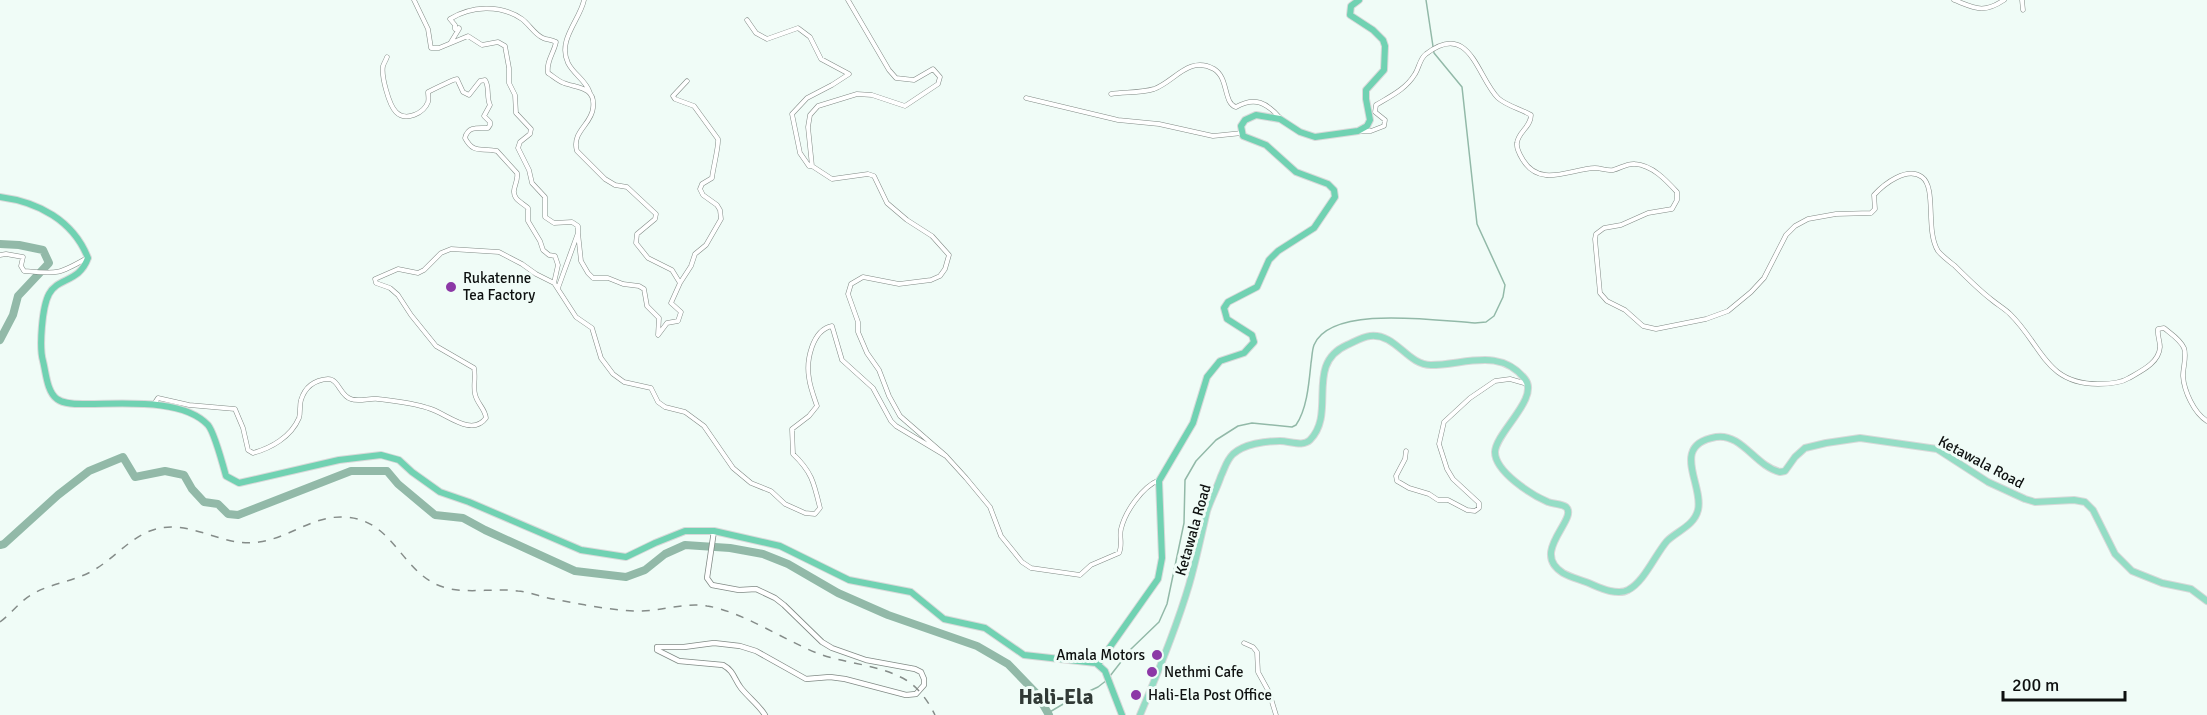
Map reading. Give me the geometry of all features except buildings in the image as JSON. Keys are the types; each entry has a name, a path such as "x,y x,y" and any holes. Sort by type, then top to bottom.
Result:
{"highway":[{"path":"1098,664 1158,579 1162,558 1160,480 1193,423 1210,371 1223,359 1246,352 1254,342 1252,335 1227,320 1224,308 1228,302 1257,287 1269,260 1278,251 1314,228 1335,197 1334,190 1328,184 1296,172 1266,145 1258,140 1246,138 1242,133 1242,123 1256,115 1280,119 1300,132 1315,137 1359,131 1367,126 1370,122 1366,90 1384,70 1386,58 1383,40 1369,27 1350,15 1351,6 1359,0"},
{"path":"0,197 49,212 61,220 79,239 88,258 84,268 75,277 54,287 49,294 40,344 51,392 58,400 73,404 164,404 191,414 208,425 226,476 239,483 339,460 381,455 399,460 411,472 440,492 581,550 626,557 685,531 714,531 780,546 849,580 911,592 944,619 984,628 1024,655 1098,664 1105,671 1122,715"}],"main road":[{"name":"Ketawala Road","path":"1140,715 1188,587 1208,508 1228,459 1242,447 1277,441 1302,444 1310,440 1319,422 1326,366 1331,355 1336,350 1372,335 1390,340 1418,362 1427,365 1480,359 1506,364 1521,375 1528,384 1525,400 1497,446 1495,452 1497,459 1512,479 1548,502 1563,505 1568,509 1570,514 1567,522 1553,541 1554,564 1559,571 1609,591 1628,591 1636,584 1667,542 1693,519 1698,511 1691,465 1694,450 1698,445 1719,437 1732,438 1761,464 1780,472 1785,471 1805,448 1860,438 1937,449 1988,482 2035,502 2074,500 2085,502 2092,510 2115,554 2132,571 2162,583 2191,589 2207,601"}],"street":[{"path":"414,0 428,29 431,48 439,48 468,36 482,45 498,42 504,46 509,68 509,83 515,95 516,113 531,129 530,134 519,142 520,154 529,170 532,183 545,197 545,217 554,224 572,222 578,226 581,261 593,278 608,278 644,289 647,306 659,318 658,335 667,323 678,321 680,318 681,312 671,303 680,283 692,266 695,254 706,245 721,219 717,205 703,195 700,189 702,184 712,178 712,164 719,144 718,139 694,106 675,99 674,96 687,81"},
{"path":"584,0 569,33 566,48 567,62 587,84 593,108 580,130 575,146 604,180 615,186 627,187 654,211 656,219 638,234 636,243 648,258 672,270 680,283"},
{"path":"812,166 808,127 810,116 818,106 857,94 872,95 905,106 938,84 940,77 933,69 914,80 896,78 848,0"},
{"path":"1954,0 1976,9 1988,9 2004,0"},
{"path":"2022,0 2024,10"},
{"path":"450,42 459,29 455,29 450,19 453,17 480,8 498,9 512,14 523,20 543,38 556,42 547,65 548,73 563,83 577,85 592,97"},
{"path":"747,20 756,33 767,39 798,28 810,37 821,59 849,74 807,98 792,114 800,153 809,166 832,179 868,174 874,177 887,203 907,220 932,236 949,255 945,269 940,276 931,280 899,284 863,278 851,284 848,294 858,322 858,332 900,416 946,456 990,507 1001,536 1022,562 1031,568 1080,575 1091,565 1119,553 1122,547 1120,531 1128,513 1143,492 1160,480"},
{"path":"1359,131 1371,131 1384,126 1385,120 1376,112 1376,105 1408,84 1424,56 1444,45 1455,44 1465,49 1500,100 1531,115 1529,124 1518,138 1516,145 1524,163 1536,174 1545,176 1568,174 1596,168 1610,171 1636,164 1659,174 1677,192 1677,200 1672,209 1648,213 1621,225 1604,228 1596,234 1597,276 1600,293 1606,301 1625,310 1643,326 1656,329 1706,319 1728,311 1752,292 1764,278 1785,235 1795,226 1808,219 1836,214 1871,213 1875,209 1874,195 1879,190 1896,178 1913,174 1924,180 1930,189 1929,222 1938,251 2010,315 2040,350 2049,366 2070,380 2084,384 2125,381 2148,367 2157,357 2160,345 2158,329 2164,328 2184,347 2183,376 2186,389 2199,415 2207,421"},
{"path":"387,57 383,66 384,83 395,110 405,116 411,117 420,112 428,103 428,92 446,85 452,79 457,79 463,92 469,96 480,81 485,80 490,105 484,116 490,122 490,126 472,128 467,132 465,138 477,150 497,151 517,173 518,178 513,189 514,195 528,208 528,221 543,250 555,256 558,265 554,283"},
{"path":"1111,94 1154,88 1190,66 1205,66 1214,69 1222,77 1232,106 1236,107 1245,101 1257,102 1271,107 1280,119"},
{"path":"1026,98 1118,120 1159,124 1213,136 1242,133"},
{"path":"558,288 578,233"},
{"path":"154,404 158,398 189,405 236,409 248,450 253,453 269,449 279,442 298,420 300,401 312,382 330,379 335,381 342,393 351,399 378,399 429,408 473,427 486,418 485,410 474,392 476,376 474,368 436,346 411,315 398,294 376,283 375,279 398,269 418,273 441,253 463,248 499,252 554,283 576,317 592,328 601,358 613,374 624,382 651,388 658,402 665,407 685,412 705,426 733,468 751,483 771,491 785,504 805,513 815,514 820,507 807,467 793,454 792,429 809,416 817,406 809,378 810,355 818,335 828,327 832,326 842,360 873,388 891,421 946,456"},
{"path":"0,255 23,257 21,266 24,271 53,273 67,269 88,258"},
{"path":"1406,451 1396,476 1397,481 1438,500 1448,500 1467,510 1475,511 1479,508 1479,503 1453,479 1447,469 1439,444 1444,422 1470,398 1495,381 1510,379 1528,384"},
{"path":"714,531 707,581 712,585 739,590 756,590 784,604 822,642 832,648 866,660 915,669 921,672 924,679 924,685 919,691 906,695 845,679 830,677 806,679 756,651 740,646 714,644 657,647 657,650 679,661 723,664 730,668 740,687 765,715"},
{"path":"1244,643 1253,647 1257,652 1258,672 1269,692 1276,715"}],"waterway":[{"path":"1110,676 1131,649 1159,622 1167,604 1184,523 1185,480 1196,461 1216,440 1238,426 1252,423 1292,427 1296,425 1307,395 1313,347 1324,332 1341,324 1363,319 1412,318 1486,322 1494,316 1503,297 1505,285 1477,224 1462,87 1434,53 1426,0"},
{"path":"0,244 43,250 49,263 18,296 13,315 0,340"},
{"path":"0,545 89,471 123,457 135,477 165,471 184,475 192,489 204,502 218,504 228,514 238,515 351,471 387,471 398,484 435,515 463,518 575,571 626,577 645,570 665,554 685,545 730,548 763,554 788,564 838,593 888,615 977,646 1008,664 1037,694 1049,715"},
{"path":"1048,713 1107,680"}],"railway":[{"path":"0,622 31,595 94,570 131,542 150,531 161,528 184,528 227,540 248,543 270,540 311,523 343,517 361,520 376,527 421,574 434,583 451,589 527,592 584,605 625,610 644,611 689,605 720,609 817,653 896,675 911,683 919,691 935,715"}],"place":[{"name":"Rukatenne Tea Factory","path":"451,287"},
{"name":"Amala Motors","path":"1157,655"},
{"name":"Nethmi Cafe","path":"1152,672"},
{"name":"Hali-Ela Post Office","path":"1136,695"}],"district":[{"name":"Hali-Ela","path":"1056,697"}]}
